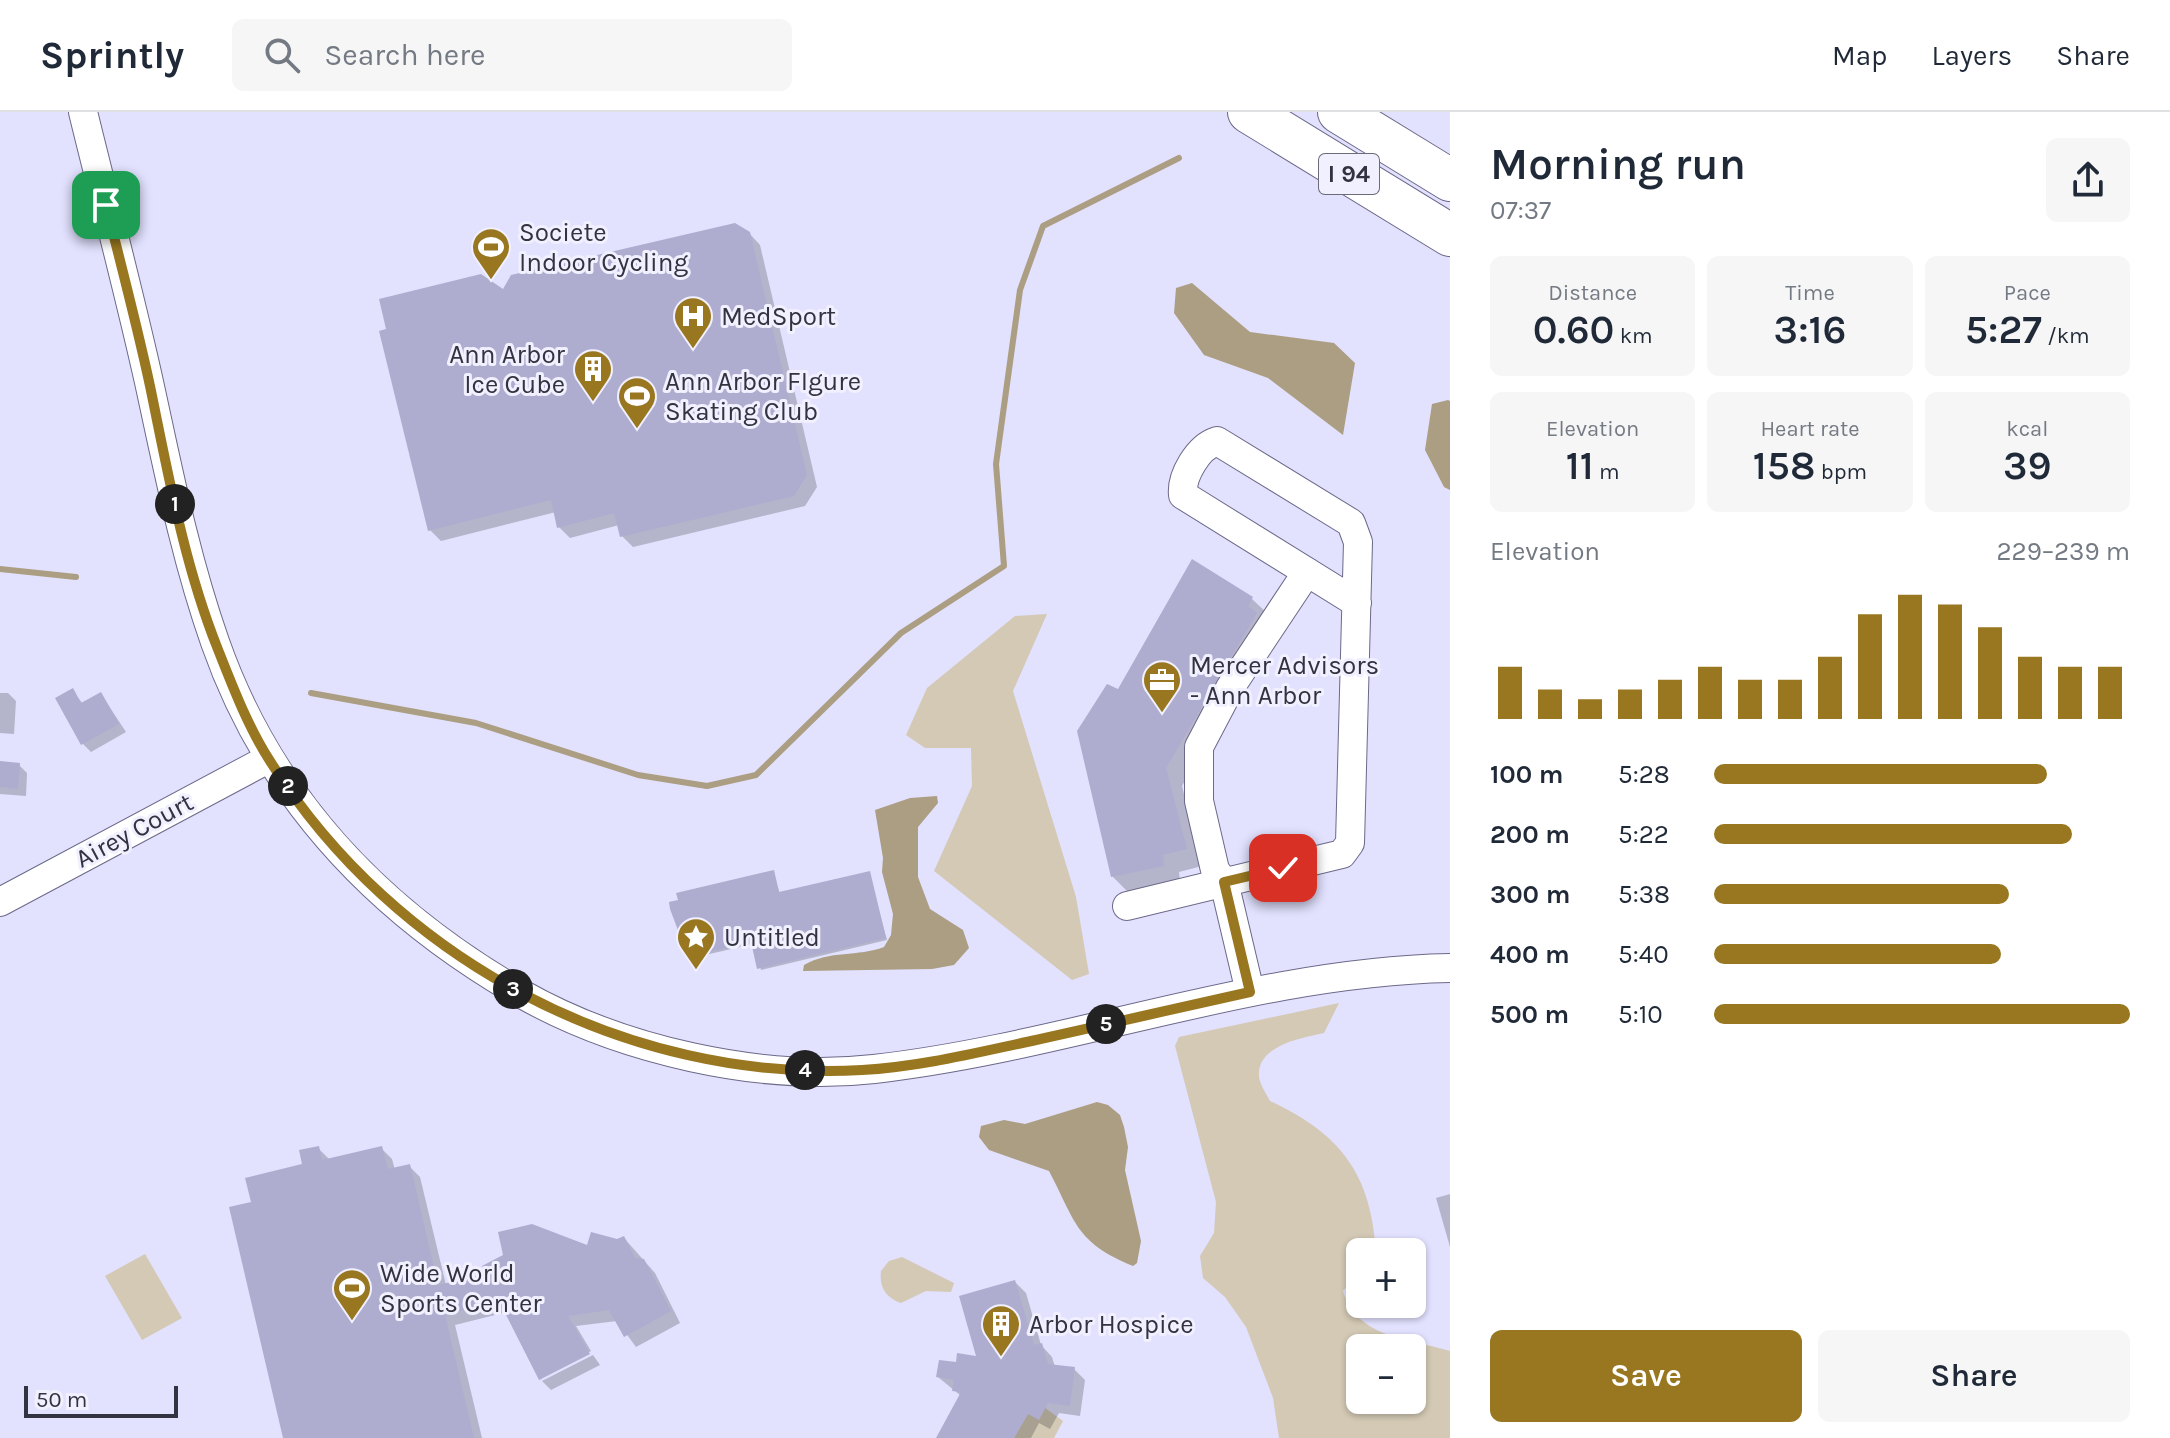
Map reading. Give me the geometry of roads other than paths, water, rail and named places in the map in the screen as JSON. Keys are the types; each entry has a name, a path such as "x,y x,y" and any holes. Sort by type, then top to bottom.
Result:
{"highway":[{"name":"I 94","path":"1249,112 1450,235"},
{"name":"I 94","path":"1339,112 1450,180"}],"street":[{"path":"83,112 182,532 215,644 268,759 329,842 421,930 471,965 550,1010 598,1029 730,1065 858,1070 958,1057 1250,992 1340,976 1450,968"},
{"path":"1127,906 1342,854 1350,843 1357,603 1358,542 1351,523 1217,441 1206,444 1182,482 1183,495 1357,603"},
{"path":"1250,992 1224,882 1215,870 1199,801 1199,747 1230,688 1307,572"},
{"name":"Airey Court","path":"0,902 268,759"}],"waterway":[{"path":"311,693 476,723 638,775 707,786 756,775 901,633 1004,566 996,464 1020,290 1043,226 1179,158"},
{"path":"0,569 76,577"}],"place":[{"name":"Societe Indoor Cycling","path":"491,281"},
{"name":"MedSport","path":"693,350"},
{"name":"Ann Arbor Ice Cube","path":"593,403"},
{"name":"Ann Arbor FIgure Skating Club","path":"637,430"},
{"name":"Mercer Advisors - Ann Arbor","path":"1162,714"},
{"name":"Untitled","path":"696,971"},
{"name":"Wide World Sports Center","path":"352,1322"},
{"name":"Arbor Hospice","path":"1001,1358"}]}
